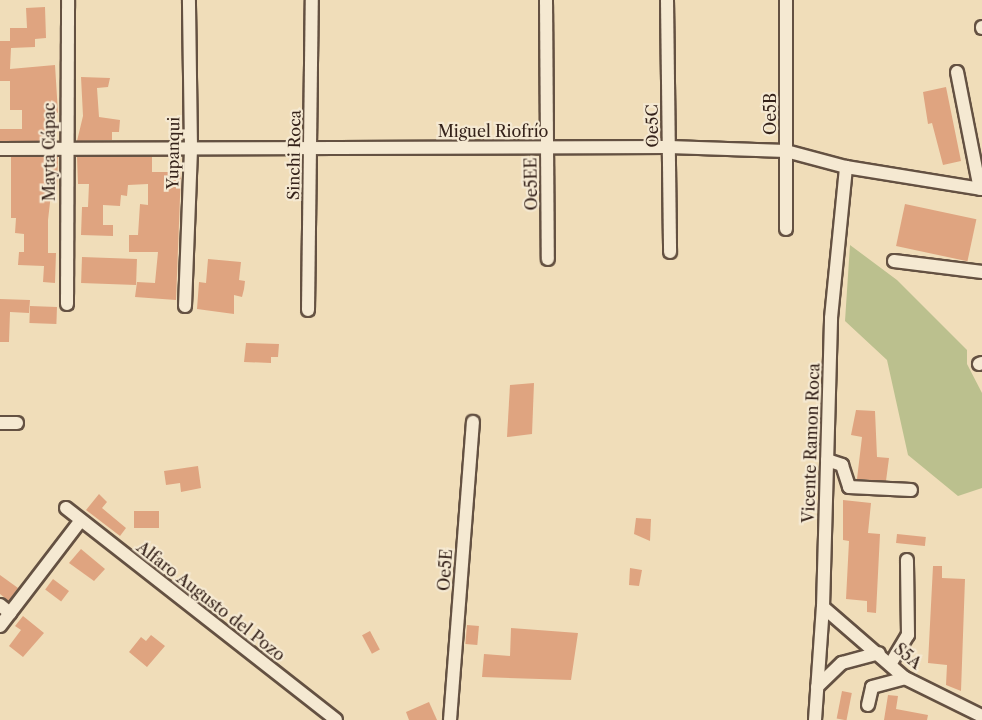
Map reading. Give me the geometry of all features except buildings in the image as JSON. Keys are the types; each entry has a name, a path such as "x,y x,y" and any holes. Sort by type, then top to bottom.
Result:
{"street":[{"name":"Mayta Cápac","path":"67,304 65,148 68,0"},
{"name":"Yupanqui","path":"185,306 191,148 189,0"},
{"name":"Sinchi Roca","path":"308,310 312,0"},
{"name":"Oe5EE","path":"546,0 548,259"},
{"name":"Oe5C","path":"667,0 670,252"},
{"name":"Oe5B","path":"786,0 786,229"},
{"path":"957,72 981,189"},
{"name":"Miguel Riofrío","path":"0,148 669,147 786,151 846,167 981,189"},
{"name":"Vicente Ramon Roca","path":"815,720 822,607 831,318 846,167"},
{"path":"894,261 982,272"},
{"name":"Oe5E","path":"450,720 473,422"},
{"path":"0,423 17,423"},
{"path":"827,460 842,465 849,487 911,490"},
{"name":"Alfaro Augusto del Pozo","path":"66,508 336,720"},
{"path":"0,626 81,520"},
{"path":"891,663 908,635 907,560"},
{"path":"0,605 10,613"},
{"name":"S5A","path":"822,607 891,663 905,678 982,716"},
{"path":"817,687 842,663 879,653"},
{"path":"868,705 872,687 905,678"}],"green space":[{"path":"850,245 897,280 967,350 967,364 982,393 982,488 958,496 908,455 887,360 845,321"}]}
